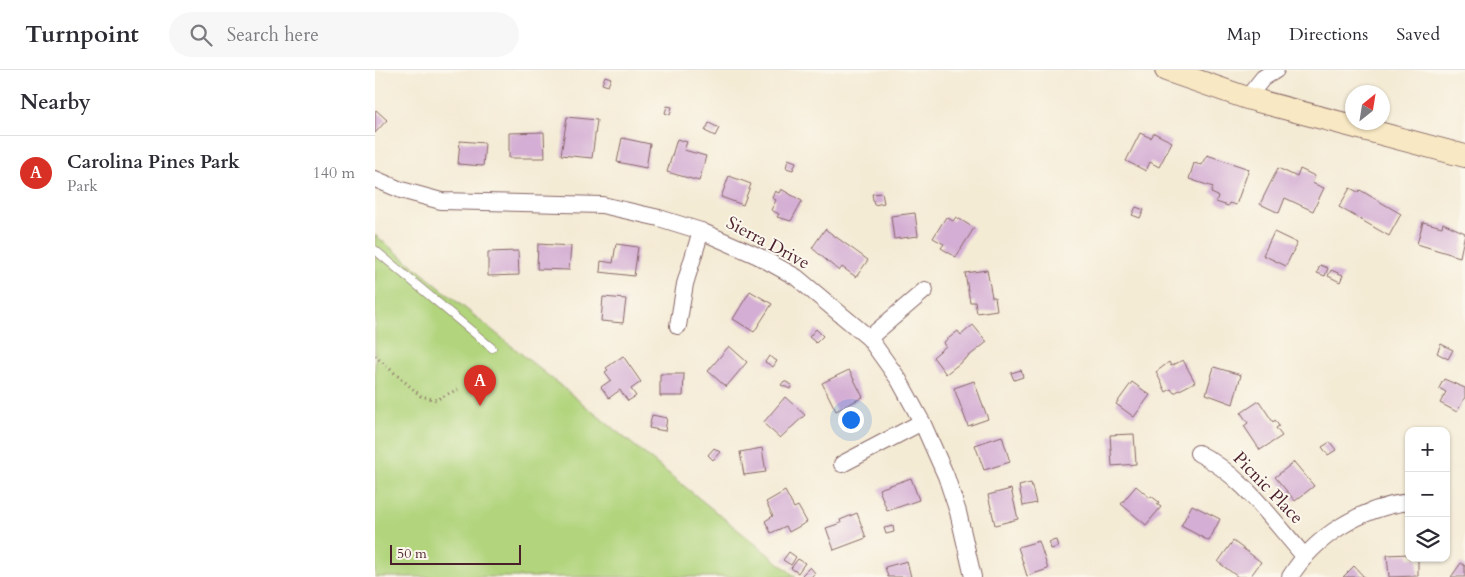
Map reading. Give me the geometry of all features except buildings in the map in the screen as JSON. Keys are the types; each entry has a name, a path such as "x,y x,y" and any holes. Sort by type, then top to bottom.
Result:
{"street":[{"path":"1166,70 1247,98 1465,156"},
{"path":"1247,98 1263,78 1276,70"},
{"name":"Sierra Drive","path":"375,179 401,190 441,201 602,205 659,218 701,232 758,256 796,276 869,338 899,380 922,422 949,485 973,577"},
{"path":"679,326 685,284 701,232"},
{"path":"869,338 925,290"},
{"path":"842,464 922,422"},
{"name":"Picnic Place","path":"1198,453 1216,462 1233,477 1305,557"},
{"path":"1290,577 1305,557 1326,536 1357,517 1388,504 1405,502"}],"lane":[{"path":"375,250 492,348"}],"path":[{"path":"375,356 421,396 436,400 460,388"}],"green space":[{"path":"375,235 796,577 375,577"}],"place":[{"name":"Carolina Pines Park","path":"480,406"}]}
